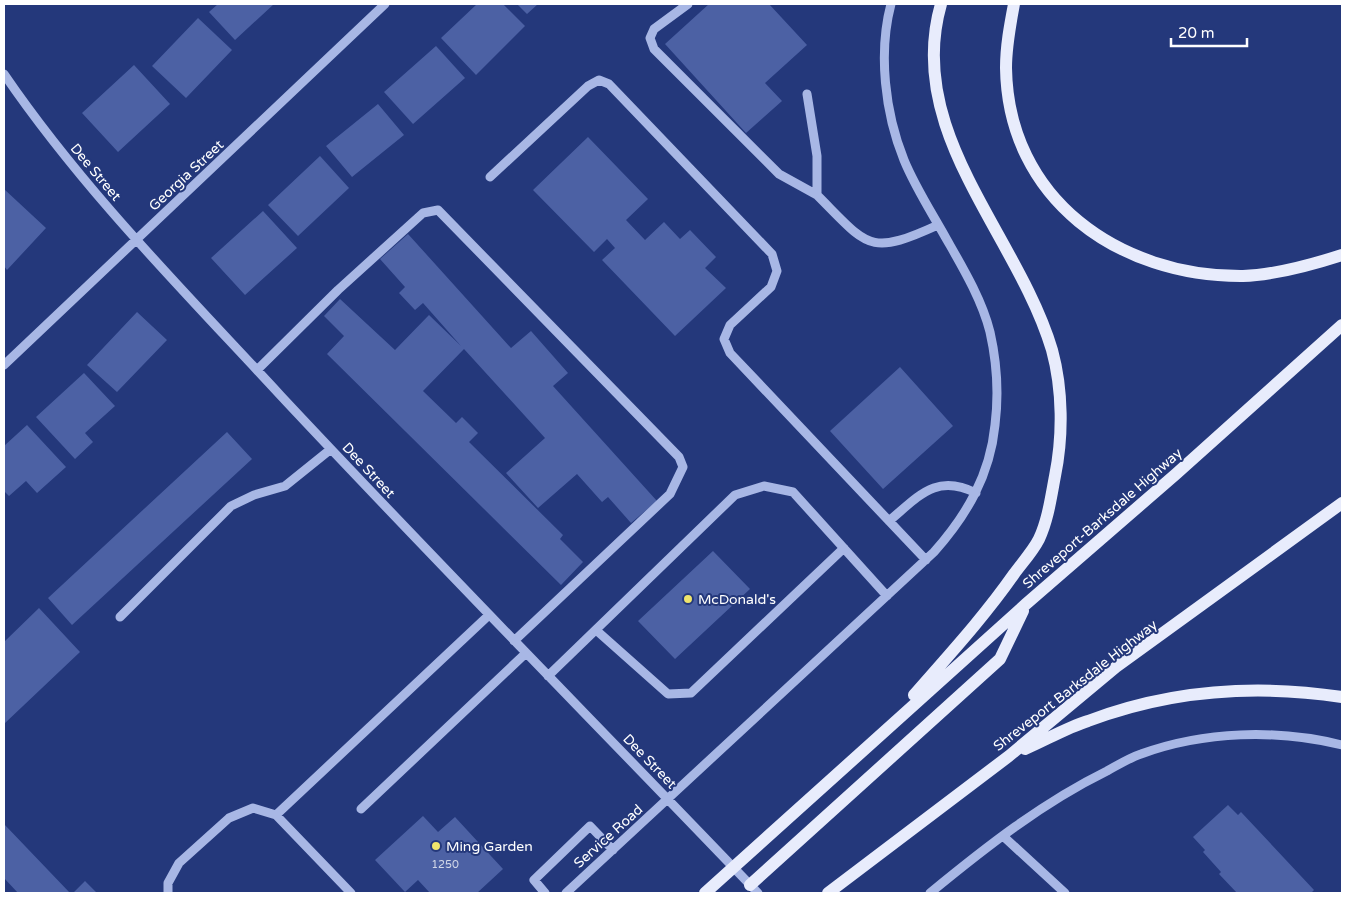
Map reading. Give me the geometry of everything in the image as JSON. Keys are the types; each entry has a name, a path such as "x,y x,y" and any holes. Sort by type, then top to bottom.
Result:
{"main road":[{"path":"705,893 881,734 994,603 1038,540 1049,508 1059,456 1060,403 1052,351 1023,279 964,171 945,126 935,82 935,34 940,4"},
{"path":"1014,4 1007,46 1006,70 1013,115 1020,139 1039,178 1066,211 1100,239 1144,260 1170,267 1193,272 1242,276 1272,273 1342,255"},
{"name":"Shreveport-Barksdale Highway","path":"881,734 1342,325"},
{"name":"Shreveport Barksdale Highway","path":"828,893 1010,756 1116,667 1342,504"},
{"path":"754,889 1000,659 1026,604"},
{"path":"1010,756 1086,721 1123,709 1189,694 1257,689 1308,692 1342,697"}],"street":[{"name":"Georgia Street","path":"4,366 385,4"},
{"path":"688,4 654,29 650,38 654,49 779,174 817,195 859,237 882,245 905,240 938,225"},
{"name":"Service Road","path":"566,893 669,800 926,560 950,534 976,493 986,471 993,446 998,400 998,376 989,330 967,276 938,225 904,158 889,107 885,64 886,38 891,4"},
{"name":"Dee Street","path":"4,74 55,143 136,241 489,615 754,889"},
{"path":"490,176 588,86 599,80 609,84 772,254 778,271 771,287 730,325 724,339 730,353 926,560"},
{"path":"807,94 817,156 817,195"},
{"path":"257,370 338,290 423,213 438,210 680,457 683,467 670,494 514,641"},
{"path":"120,617 231,506 254,495 285,486 331,449"},
{"path":"889,521 924,492 941,484 960,485 976,493"},
{"path":"548,676 735,495 764,486 793,492 887,596"},
{"path":"596,630 668,694 691,693 844,548"},
{"path":"276,815 489,615"},
{"path":"361,809 526,653"},
{"path":"930,893 984,849 1068,790 1150,752 1196,740 1271,734 1342,745"},
{"path":"168,893 168,883 179,863 229,818 253,808 276,815 351,893"},
{"path":"545,893 534,880 590,826 613,850"},
{"path":"1003,836 1058,891"}],"building":[{"path":"218,4 274,4 235,40 209,12"},
{"path":"477,4 503,4 525,26 476,75 441,38"},
{"path":"517,4 538,4 527,14"},
{"path":"709,4 769,4 807,45 765,83 782,101 746,133 665,44"},
{"path":"198,18 232,50 186,98 152,66"},
{"path":"436,46 465,78 413,124 384,92"},
{"path":"134,65 170,104 118,152 82,113"},
{"path":"378,104 404,135 352,177 326,146"},
{"path":"588,137 648,199 626,220 645,240 664,222 680,239 690,230 716,257 705,268 726,288 675,336 602,260 615,248 607,239 594,252 533,190"},
{"path":"320,156 349,188 298,236 268,205"},
{"path":"4,189 46,228 7,270 4,266"},
{"path":"263,211 297,248 245,295 211,258"},
{"path":"408,234 511,348 531,331 568,373 553,386 657,501 631,523 608,497 602,502 577,474 538,508 506,473 545,438 464,349 423,391 456,423 462,417 478,433 469,442 563,535 560,539 583,562 561,585 327,354 344,336 324,316 340,299 395,350 429,315 461,346 423,303 415,310 399,293 405,287 380,259"},
{"path":"137,312 167,340 117,392 87,365"},
{"path":"900,367 953,426 883,489 830,431"},
{"path":"84,373 115,406 85,433 93,442 75,459 36,417"},
{"path":"27,425 66,467 37,493 26,481 9,496 4,491 4,446"},
{"path":"227,432 252,459 72,625 48,598"},
{"path":"713,551 750,589 675,659 638,621"},
{"path":"39,608 80,652 4,724 4,642"},
{"path":"1228,805 1238,815 1241,812 1314,890 1311,893 1237,893 1219,874 1221,872 1203,852 1205,850 1193,837"},
{"name":"Ming Garden","path":"423,816 438,832 455,817 503,869 477,893 430,893 418,880 405,892 375,860"},
{"path":"4,824 70,893 18,893 4,878"},
{"path":"85,881 97,893 73,893"}],"place":[{"name":"McDonald's","path":"688,599"},
{"name":"Ming Garden","path":"436,846"}]}
